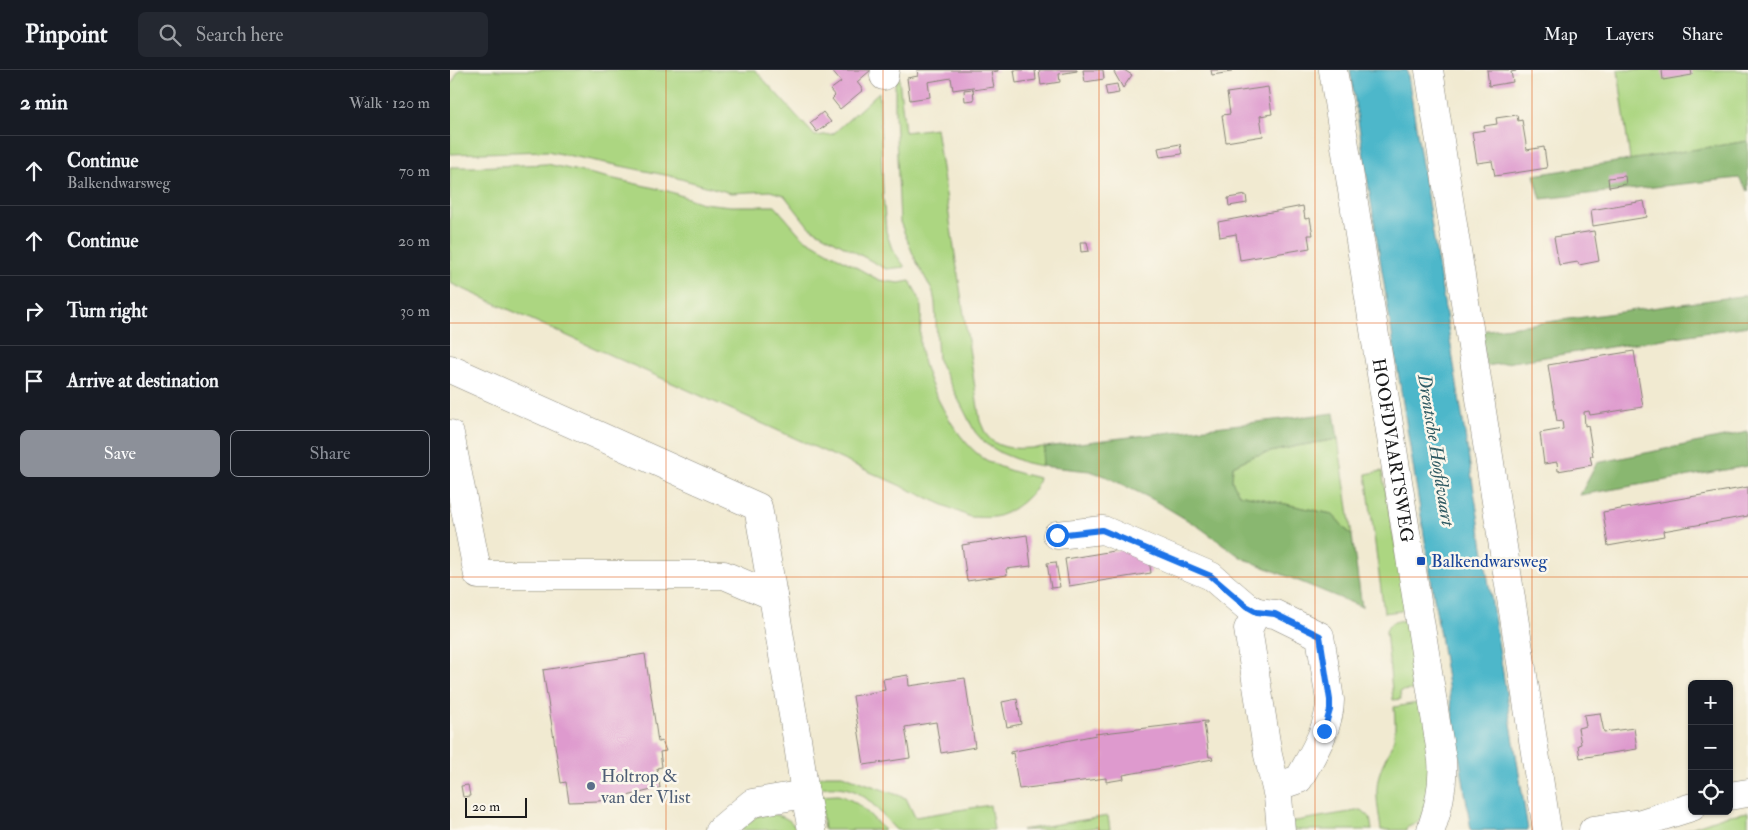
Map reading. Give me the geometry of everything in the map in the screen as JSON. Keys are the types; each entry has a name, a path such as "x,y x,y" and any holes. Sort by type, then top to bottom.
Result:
{"street":[{"name":"HOOFDVAARTSWEG","path":"1333,70 1442,760 1444,777 1431,830"},
{"path":"1428,70 1547,830"},
{"path":"450,369 758,507 812,830"},
{"path":"450,434 478,575 724,575 773,596"},
{"path":"1057,535 1102,530 1211,576 1246,606 1257,612 1275,614 1320,636 1330,710 1324,731 1299,779 1276,787"},
{"path":"1257,612 1248,629 1268,754 1276,787 1280,825"},
{"path":"1268,754 1290,750 1310,759"},
{"path":"1733,795 1748,793"},
{"path":"720,830 752,802 805,794"},
{"path":"1593,830 1641,823 1688,808"}],"green space":[{"path":"459,70 755,70 815,136 833,134 879,92 886,231 892,249 905,267 886,269 809,227 784,195 770,191 731,193 670,176 547,151 450,154 450,87"},
{"path":"895,70 898,70 905,132 936,128 980,421 988,437 1002,446 1009,448 1045,447 1041,466 1023,462 1001,453 986,444 975,432 938,360 933,292 915,259 900,222"},
{"path":"1618,70 1748,70 1748,141 1630,160"},
{"path":"1748,141 1748,191 1739,178 1541,199 1534,175"},
{"path":"547,164 668,191 702,203 731,206 775,206 802,237 879,280 899,283 910,281 920,303 920,344 923,358 928,375 944,410 965,441 976,453 1000,467 1039,478 1033,491 1022,503 1001,515 970,517 450,283 450,167"},
{"path":"1748,295 1748,326 1486,366 1480,331"},
{"path":"1334,413 1338,439 1253,456 1233,466 1232,481 1239,494 1332,514 1352,536 1362,607 1242,558 1199,527 1152,499 1107,477 1090,471 1041,466 1045,447"},
{"path":"1748,432 1748,466 1580,495 1597,463"},
{"path":"1338,439 1352,536 1332,514 1239,494 1232,481 1233,466 1253,456"},
{"path":"1382,471 1406,608 1401,611 1384,613 1366,474"},
{"path":"1410,620 1418,671 1410,673 1412,690 1400,691 1401,699 1393,700 1386,631 1392,623"},
{"path":"1423,702 1434,770 1423,817 1417,823 1406,828 1406,830 1381,830 1377,789 1380,771 1394,738 1394,707"},
{"path":"826,775 842,775 906,798 915,817 990,805 994,830 896,830 871,802 854,791 832,787 817,788 816,778"},
{"path":"838,795 858,804 884,830 824,830 818,796"},
{"path":"1362,810 1370,817 1372,830 1291,830 1290,822"},
{"path":"1748,812 1748,830 1685,830 1725,816"},
{"path":"769,814 786,818 797,830 740,830 757,816"},
{"path":"1108,816 1110,830 1099,830 1098,827 1080,830 1021,830"}],"water":[{"name":"Drentsche Hoofdvaart","path":"1350,70 1407,70 1528,830 1471,830"}],"building":[{"path":"831,70 871,70 857,82 863,90 840,109 832,99 835,96 830,90 841,82"},
{"path":"917,70 998,71 991,72 994,87 973,90 973,87 953,90 951,78 928,82 930,97 910,100 907,78 918,76"},
{"path":"1014,70 1035,70 1036,80 1016,83"},
{"path":"1039,70 1077,71 1059,74 1060,82 1041,85"},
{"path":"1083,70 1103,70 1104,79 1085,82"},
{"path":"1115,70 1124,70 1132,75 1123,88 1114,72"},
{"path":"1211,70 1231,70 1231,72 1212,75"},
{"path":"1487,70 1516,71 1511,72 1513,82 1489,86"},
{"path":"1662,70 1691,70 1692,75 1663,80"},
{"path":"1117,84 1119,93 1107,95 1105,86"},
{"path":"1268,87 1272,114 1260,116 1263,136 1226,142 1222,115 1230,114 1227,93"},
{"path":"973,89 974,100 965,101 964,90"},
{"path":"823,112 831,122 817,132 810,123"},
{"path":"1517,115 1518,121 1522,120 1527,150 1544,147 1547,168 1495,176 1492,161 1477,163 1472,132 1485,130 1484,126 1497,124 1496,118"},
{"path":"1180,144 1182,154 1160,157 1158,148"},
{"path":"1625,176 1626,184 1609,187 1608,178"},
{"path":"1246,195 1247,203 1229,206 1228,198"},
{"path":"1644,201 1647,217 1593,226 1591,210"},
{"path":"1303,206 1305,219 1310,218 1313,235 1308,235 1310,248 1240,260 1236,234 1220,237 1218,222"},
{"path":"1594,231 1599,261 1579,265 1578,262 1559,265 1554,237"},
{"path":"1080,242 1087,242 1089,251 1081,252"},
{"path":"1634,351 1643,407 1590,415 1589,411 1584,412 1585,426 1588,425 1593,456 1590,456 1592,465 1558,471 1557,462 1544,464 1540,433 1563,429 1562,420 1557,421 1548,365"},
{"path":"1748,487 1748,516 1663,531 1664,536 1608,546 1603,512"},
{"path":"1027,535 1031,566 1006,569 1007,575 967,581 962,545"},
{"path":"1132,548 1148,553 1151,573 1069,586 1065,559"},
{"path":"1056,562 1060,587 1051,588 1047,563"},
{"path":"645,654 658,742 662,741 666,751 660,752 662,767 657,768 660,788 599,801 569,802 566,782 561,783 543,670"},
{"path":"908,675 909,686 965,678 975,747 941,753 936,722 905,727 910,758 864,765 853,696 885,690 883,679"},
{"path":"1017,699 1021,724 1007,727 1002,702"},
{"path":"1600,713 1604,732 1634,728 1637,749 1580,758 1578,745 1581,744 1578,728 1586,726 1584,715"},
{"path":"1207,721 1207,723 1204,723 1209,757 1213,759 1123,775 1124,779 1106,782 1106,778 1019,789 1013,753 1010,754 1010,752 1095,734"},
{"path":"468,785 470,796 463,797 461,786"}],"place":[{"name":"Balkendwarsweg","path":"1421,561"},
{"name":"Holtrop & van der Vlist","path":"591,786"}],"route":[{"path":"1057,535 1102,530 1211,576 1246,606 1257,612 1275,614 1320,636 1330,700 1330,710 1324,731"}]}
